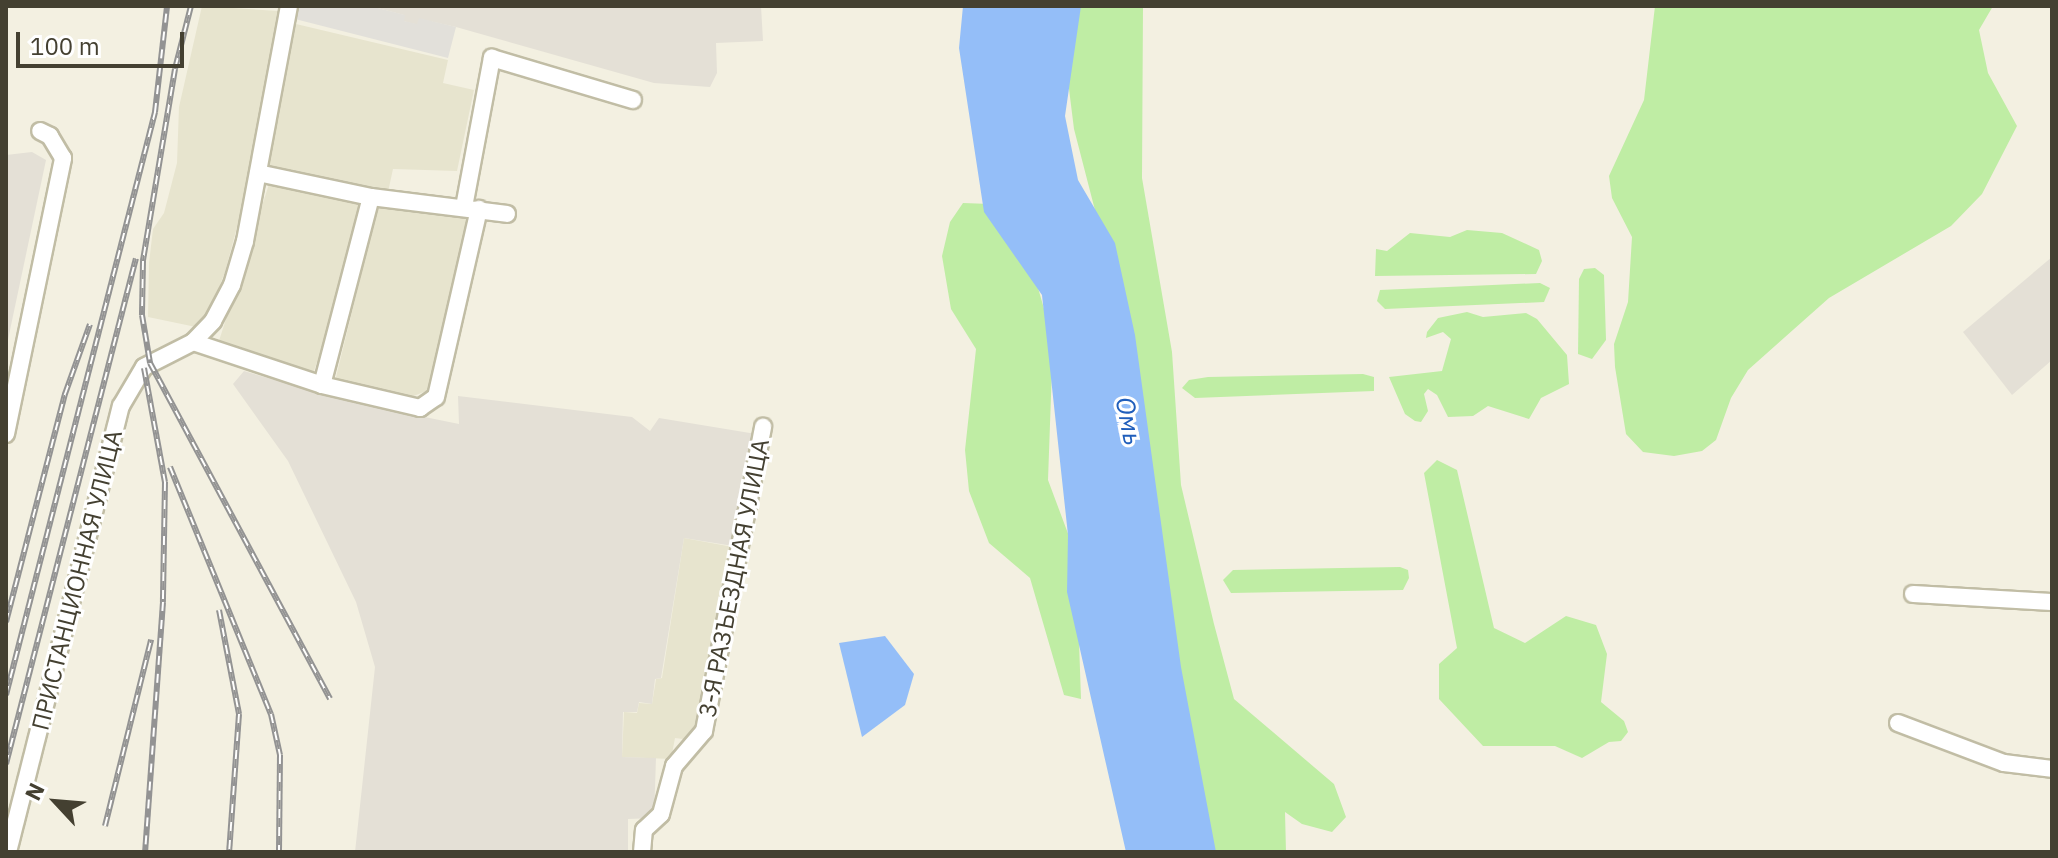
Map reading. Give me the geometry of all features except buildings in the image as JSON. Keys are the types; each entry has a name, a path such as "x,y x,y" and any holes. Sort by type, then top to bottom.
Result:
{"street":[{"path":"289,6 258,173 232,285 213,321 193,342 322,385 420,408 436,397 472,208 492,58 633,100"},
{"path":"6,434 63,158 50,136 40,131"},
{"path":"258,173 371,197 507,214"},
{"path":"322,385 371,197"},
{"name":"ПРИСТАНЦИОННАЯ УЛИЦА","path":"8,852 121,406 144,367 170,349 193,342"},
{"name":"3-Я РАЗЪЕЗДНАЯ УЛИЦА","path":"642,852 644,830 661,814 674,766 704,731 763,427"},
{"path":"1913,594 2052,602"},
{"path":"1898,723 2004,763 2052,769"}],"shaded area":[{"path":"202,6 279,11 253,167 225,272 207,318 196,327 148,317 149,263 153,229 164,213 177,163 179,107"},
{"path":"297,6 370,6 405,15 404,21 417,24 419,18 456,27 448,58 295,19"},
{"path":"370,6 761,6 763,41 716,43 717,73 710,87 654,83 456,27 420,19 418,25 403,21 404,15"},
{"path":"296,24 448,60 443,83 474,90 457,171 393,169 388,192 273,173 269,165"},
{"path":"32,152 46,160 6,349 6,155"},
{"path":"269,184 359,201 363,208 325,363 317,362 313,374 218,344"},
{"path":"378,206 469,219 434,388 406,399 335,381"},
{"path":"2052,257 2052,360 2012,395 1963,332"},
{"path":"244,371 351,402 459,424 458,396 632,417 650,431 659,418 756,434 733,546 684,538 661,678 655,679 652,704 639,702 637,712 623,712 622,757 656,758 654,818 628,819 628,852 355,852 375,667 356,602 288,461 233,384"},
{"path":"684,538 733,547 699,734 691,740 675,738 671,759 622,757 624,712 637,713 639,703 652,704 656,679 662,678"}],"green space":[{"path":"1070,6 1143,6 1142,178 1172,352 1181,485 1214,624 1234,699 1334,784 1346,817 1332,832 1302,824 1285,812 1286,852 1208,852 1112,276 1074,129 1066,65"},
{"path":"1655,6 1993,6 1979,30 1988,73 2017,126 1982,194 1951,226 1829,298 1748,370 1731,398 1716,440 1702,451 1674,456 1643,452 1626,434 1614,344 1628,302 1632,237 1612,198 1609,176 1644,100"},
{"path":"963,203 990,204 1030,260 1053,340 1048,480 1076,555 1081,699 1064,695 1030,578 989,543 969,491 965,450 976,349 951,309 942,256 950,222"},
{"path":"1467,230 1502,233 1539,250 1542,261 1536,274 1375,276 1376,249 1387,251 1410,233 1450,237"},
{"path":"1595,268 1604,275 1606,340 1592,359 1578,354 1579,279 1584,269"},
{"path":"1540,283 1550,288 1544,302 1385,309 1377,301 1380,290"},
{"path":"1467,312 1483,317 1526,313 1537,319 1567,355 1569,384 1541,398 1529,419 1488,406 1473,416 1448,417 1437,395 1428,389 1424,394 1428,411 1421,422 1405,414 1389,377 1442,371 1451,339 1443,332 1426,338 1427,332 1438,318"},
{"path":"1363,374 1374,377 1374,391 1195,398 1182,388 1189,380 1208,377"},
{"path":"1437,460 1457,470 1494,628 1525,643 1566,616 1596,625 1607,654 1601,702 1624,721 1628,732 1621,741 1609,742 1582,758 1555,746 1483,746 1439,699 1439,664 1457,648 1424,473"},
{"path":"1400,567 1408,570 1409,578 1403,590 1231,593 1223,580 1233,570"}],"water":[{"name":"Омь","path":"963,6 1081,6 1065,116 1078,180 1115,243 1135,335 1181,667 1216,852 1126,852 1067,592 1068,535 1042,295 984,212 959,48"},
{"path":"885,636 914,674 905,705 862,737 839,643"}],"railway":[{"path":"6,695 155,112 167,6"},
{"path":"191,6 175,69 143,261 142,315 150,363 330,699"},
{"path":"6,764 136,258"},
{"path":"6,622 65,394 90,324"},
{"path":"144,368 165,482 163,602 145,852"},
{"path":"170,467 271,714 280,755 279,852"},
{"path":"219,610 239,714 229,852"},
{"path":"105,826 151,640"}]}
